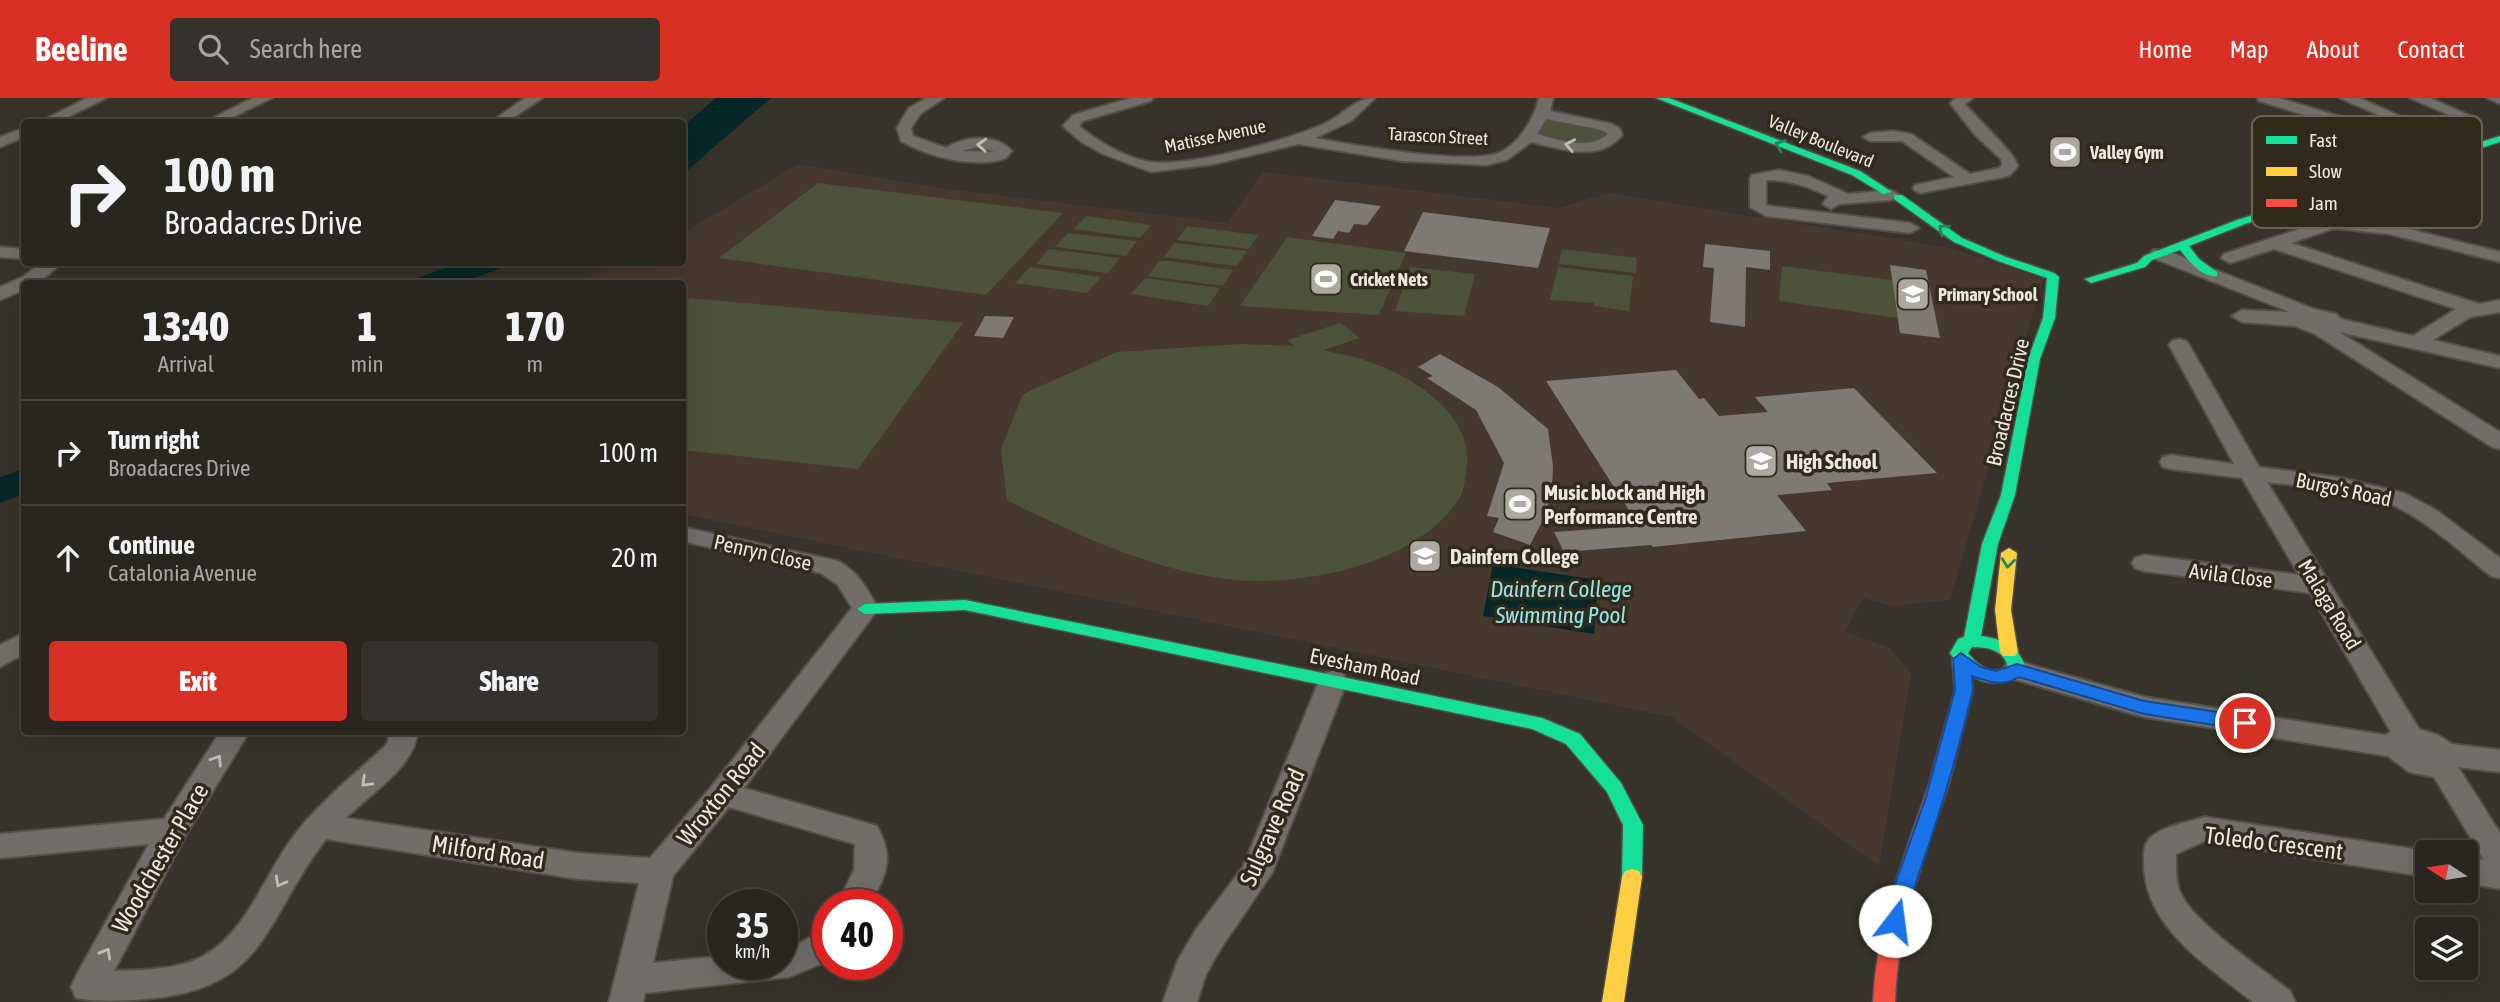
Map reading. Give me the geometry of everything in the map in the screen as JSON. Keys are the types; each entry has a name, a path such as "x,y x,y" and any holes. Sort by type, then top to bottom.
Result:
{"street":[{"path":"54,119 99,98"},
{"path":"219,119 265,98"},
{"path":"503,119 535,98"},
{"path":"937,98 914,111 904,134 911,141 950,152"},
{"name":"Matisse Avenue","path":"1146,98 1078,118 1070,124 1092,141 1131,161 1149,167 1178,166 1296,138 1336,124 1353,114 1368,98"},
{"name":"Valley Boulevard","path":"1661,98 1914,195 1958,240 2071,278"},
{"path":"2269,100 2303,98"},
{"path":"2347,98 2390,116"},
{"path":"2417,98 2463,116"},
{"path":"2494,98 2500,100"},
{"path":"1828,219 1832,201 1844,198 1914,195 1967,179 2004,172 2010,166 2008,158 1980,132 1958,100"},
{"path":"2269,100 2322,116"},
{"path":"1525,136 1595,147 1609,142 1615,135 1615,132 1607,127 1545,106"},
{"name":"Tarascon Street","path":"1296,138 1328,146 1474,160 1501,158 1516,148 1545,106"},
{"name":"Valley Boulevard","path":"1770,122 1914,195 1994,251"},
{"path":"0,142 21,133"},
{"path":"2482,139 2500,133"},
{"path":"1870,138 1902,136 1967,179"},
{"path":"2482,144 2500,139"},
{"path":"1811,157 1831,152"},
{"path":"1918,161 1938,159"},
{"path":"1844,198 1816,184 1787,177 1758,178 1757,203 1760,209 1909,227"},
{"path":"2071,278 2141,265 2151,257 2181,244 2252,220"},
{"path":"2230,258 2318,228"},
{"path":"2382,228 2500,257"},
{"path":"2274,243 2473,308 2500,306"},
{"path":"2181,244 2195,261 2215,278"},
{"path":"0,252 21,254"},
{"path":"2151,257 2215,278 2312,321 2500,442"},
{"path":"30,280 49,266"},
{"name":"Broadacres Drive","path":"2049,318 2071,278"},
{"name":"Broadacres Drive","path":"2007,666 2003,610 2012,522 2008,495 2034,359 2049,318 2071,278"},
{"path":"0,294 21,285"},
{"path":"2417,342 2473,308"},
{"path":"2242,316 2312,321 2500,362"},
{"name":"Malaga Road","path":"2179,345 2250,472 2319,586 2403,742"},
{"path":"2171,462 2250,472"},
{"name":"Burgo's Road","path":"2250,472 2342,485 2396,498 2428,515 2500,570"},
{"name":"Broadacres Drive","path":"1961,659 1960,647 1972,641 1994,533 2008,495"},
{"name":"Penryn Close","path":"686,535 817,562 846,578 854,587 864,609"},
{"name":"Avila Close","path":"2144,564 2319,586"},
{"name":"Evesham Road","path":"864,609 965,605 1535,723 1564,733 1593,760 1626,809 1633,825 1636,846 1613,1002"},
{"name":"Wroxton Road","path":"629,991 658,871 723,794 864,609"},
{"path":"1972,641 1991,643 2007,666"},
{"path":"0,658 21,644"},
{"path":"1961,659 1975,671 2007,666 2144,707 2403,742 2411,760 2422,765 2443,760 2500,761"},
{"path":"1884,1002 1886,961 1899,901 1936,797 1964,690 1961,659"},
{"path":"1964,690 2007,666"},
{"name":"Sulgrave Road","path":"1180,1002 1190,970 1202,948 1256,873 1334,681"},
{"name":"Woodchester Place","path":"84,994 173,830 233,735"},
{"name":"Woodchester Place","path":"84,994 184,981 207,971 231,955 258,923 293,861 319,826 394,755 402,745 402,735"},
{"path":"2443,760 2500,860"},
{"path":"723,794 866,835 873,845 873,860 861,889"},
{"name":"Milford Road","path":"319,826 578,866 658,871"},
{"path":"0,846 173,830"},
{"name":"Toledo Crescent","path":"2278,1002 2184,923 2166,899 2160,875 2160,848 2176,838 2205,830 2415,862"},
{"path":"2478,872 2500,876"},
{"path":"629,991 707,977"}],"shaded area":[{"name":"Dainfern College","path":"799,164 940,188 1227,223 1263,172 1559,208 1608,193 1950,248 2043,279 1950,600 1891,606 1863,598 1845,632 1890,648 1911,673 1879,866 1672,717 686,515 686,280 579,280 623,266 686,266 686,231"}],"green space":[{"path":"1550,117 1615,132 1599,145 1534,133"},
{"path":"818,183 1063,213 986,295 719,258"},
{"path":"1086,216 1151,225 1140,238 1073,229"},
{"path":"1187,226 1258,235 1249,249 1177,240"},
{"path":"1068,233 1137,241 1126,256 1055,247"},
{"name":"Cricket Nets","path":"1287,237 1406,253 1379,315 1240,306"},
{"path":"1174,243 1247,251 1237,266 1164,257"},
{"path":"1049,249 1120,258 1108,273 1036,264"},
{"path":"1562,249 1637,258 1636,273 1559,264"},
{"path":"1159,261 1233,270 1223,286 1148,276"},
{"path":"1782,266 1892,280 1898,318 1779,301"},
{"path":"1030,267 1101,277 1087,293 1015,283"},
{"path":"1410,267 1475,274 1464,316 1395,311"},
{"path":"1558,267 1633,276 1629,311 1594,306 1594,303 1550,300"},
{"path":"1145,278 1220,288 1208,306 1131,294"},
{"path":"690,298 963,323 858,469 686,450 686,302"},
{"path":"1340,323 1360,338 1323,350 1359,358 1420,387 1451,415 1461,432 1467,451 1465,481 1460,497 1442,520 1418,539 1391,554 1328,574 1296,579 1265,581 1206,576 1147,561 1062,527 1007,500 1001,449 1023,394 1117,352 1240,344 1295,346 1288,340"}],"water":[{"path":"716,98 771,98 686,171 686,123"},
{"name":"Dainfern College Swimming Pool","path":"1493,564 1598,580 1594,634 1483,616"}],"building":[{"path":"1335,200 1381,206 1367,225 1354,224 1349,233 1338,231 1333,239 1312,236"},
{"path":"1423,212 1550,228 1538,268 1404,251"},
{"path":"1705,244 1770,251 1770,270 1746,267 1745,327 1710,322 1714,268 1703,267"},
{"path":"1890,265 1926,270 1940,338 1900,333"},
{"path":"985,316 1014,317 1003,338 974,336"},
{"path":"1440,354 1498,387 1548,429 1553,466 1552,492 1545,516 1530,545 1493,532 1499,518 1487,516 1504,463 1476,410 1427,378 1433,376 1418,367"},
{"name":"High School","path":"1676,370 1699,399 1704,398 1719,416 1768,412 1755,397 1854,388 1937,473 1827,483 1832,490 1777,495 1806,531 1653,547 1651,545 1564,552 1554,532 1639,526 1546,381"}],"waterway":[{"path":"439,280 480,266"},
{"path":"0,492 21,482"}],"traffic: fast":[{"path":"1661,98 1856,173 1887,192"},
{"path":"2482,145 2500,139"},
{"path":"1898,197 1958,240 2002,259 2050,275"},
{"path":"2091,279 2141,265 2148,258 2252,218"},
{"path":"2181,244 2195,261 2213,274"},
{"path":"1972,641 1990,544 2008,495 2034,359 2049,318 2053,277"},
{"path":"865,609 965,605 1536,723 1573,739 1614,788 1633,825 1632,877"},
{"path":"1972,641 2002,647 2016,662 2017,670 2001,677 1977,672 1959,653 1964,643 1972,641"}],"traffic: slow":[{"path":"2009,553 2003,610 2009,652"},
{"path":"1939,784 1964,690 1961,659"},
{"path":"1613,1002 1632,877"}],"traffic: jam":[{"path":"1884,1002 1886,961 1899,901 1939,784"}],"place":[{"name":"Valley Gym","path":"2065,152"},
{"name":"Cricket Nets","path":"1326,279"},
{"name":"Primary School","path":"1913,294"},
{"name":"High School","path":"1761,461"},
{"name":"Music block and High Performance Centre","path":"1520,504"},
{"name":"Dainfern College","path":"1425,556"}],"route":[{"path":"1895,921 1899,901 1936,797 1954,733 1964,690 1961,659 1967,666 1985,675 2006,677 2017,670 2144,707 2245,723"}]}
